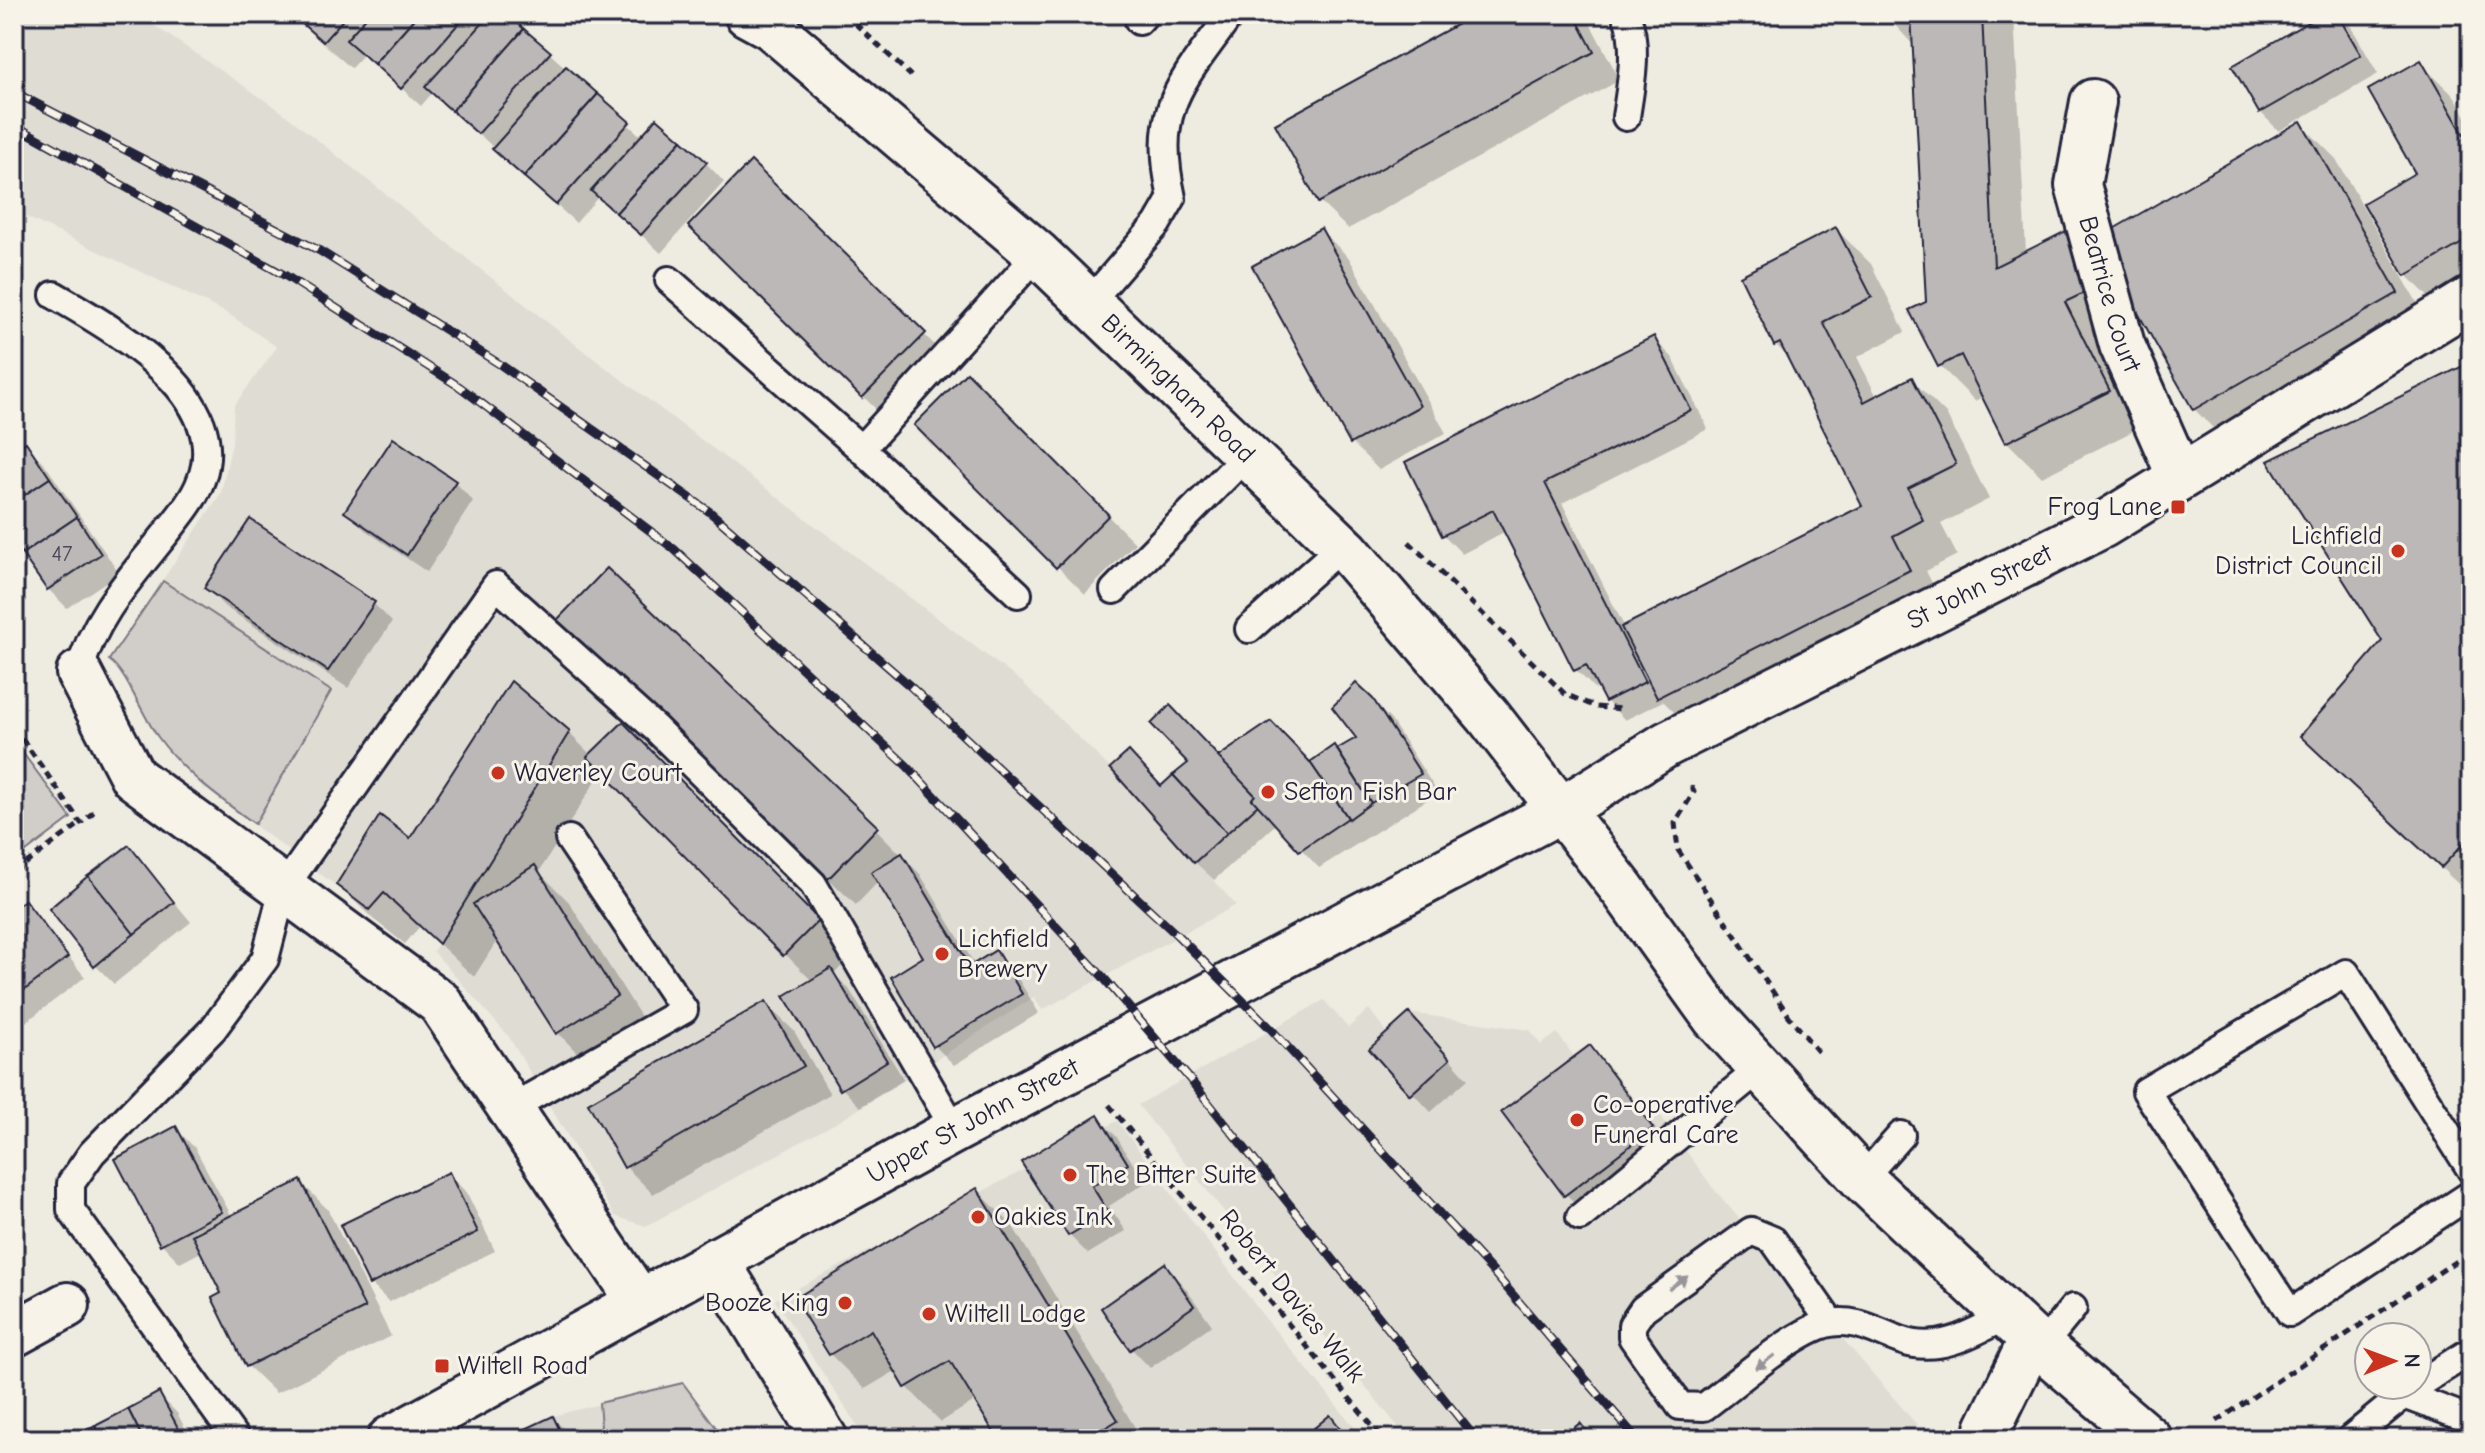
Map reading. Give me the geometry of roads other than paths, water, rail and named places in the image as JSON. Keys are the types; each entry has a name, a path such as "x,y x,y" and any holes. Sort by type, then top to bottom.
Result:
{"street":[{"name":"Birmingham Road","path":"747,14 771,27 1038,254 1342,546 1488,716 1715,1018 1862,1179 2027,1334 2149,1439"},
{"name":"Beatrice Court","path":"2093,102 2078,185 2122,345 2180,477"},
{"name":"St John Street","path":"1561,810 1667,744 2103,525 2471,299"},
{"path":"79,673 133,777 440,1003 640,1302"},
{"name":"Upper St John Street","path":"390,1439 955,1130 1561,810"},
{"path":"716,1260 825,1439"},
{"path":"14,1334 67,1305"},
{"path":"1989,1439 1988,1429 2027,1334"}],"lane":[{"path":"1089,303 1157,224 1172,198 1165,164 1164,129 1172,99 1231,14"},
{"path":"1626,14 1631,26 1632,77 1626,117"},
{"path":"861,449 1038,254"},
{"path":"669,280 861,449 1018,594"},
{"path":"54,295 139,347 169,374 198,422 205,452 198,489 102,614 85,651 79,673"},
{"path":"1114,590 1247,455"},
{"path":"1249,629 1342,546"},
{"path":"236,1439 71,1210 71,1183 92,1153 213,1029 265,959 283,889 496,585 656,729 813,884 955,1130"},
{"path":"511,1108 684,1010 569,839"},
{"path":"2471,1170 2346,973 2146,1091 2290,1313 2471,1194"},
{"path":"1580,1217 1761,1068"},
{"path":"1862,1179 1901,1135"},
{"path":"1831,1323 1773,1240 1751,1231 1643,1309 1632,1325 1632,1337 1680,1406 1687,1409 1704,1407 1807,1331 1831,1323 1863,1323 1902,1341 1928,1346 1960,1339 2027,1334 2073,1308"},
{"path":"2433,1375 2471,1351"},
{"path":"2433,1399 2471,1420"},
{"path":"2350,1439 2396,1401"}],"railway":[{"path":"14,92 320,251 501,365 710,512 910,686 1178,936 1271,1029 1494,1273 1637,1439"},
{"path":"14,125 286,276 460,387 674,549 907,766 1103,977 1188,1077 1476,1439"}],"place":[{"name":"Frog Lane","path":"2178,507"},
{"name":"Lichfield District Council","path":"2398,551"},
{"name":"Waverley Court","path":"498,773"},
{"name":"Sefton Fish Bar","path":"1268,792"},
{"name":"Lichfield Brewery","path":"942,954"},
{"name":"Co-operative Funeral Care","path":"1577,1120"},
{"name":"The Bitter Suite","path":"1070,1175"},
{"name":"Oakies Ink","path":"978,1217"},
{"name":"Booze King","path":"845,1303"},
{"name":"Wiltell Lodge","path":"929,1314"},
{"name":"Wiltell Road","path":"442,1366"}]}
